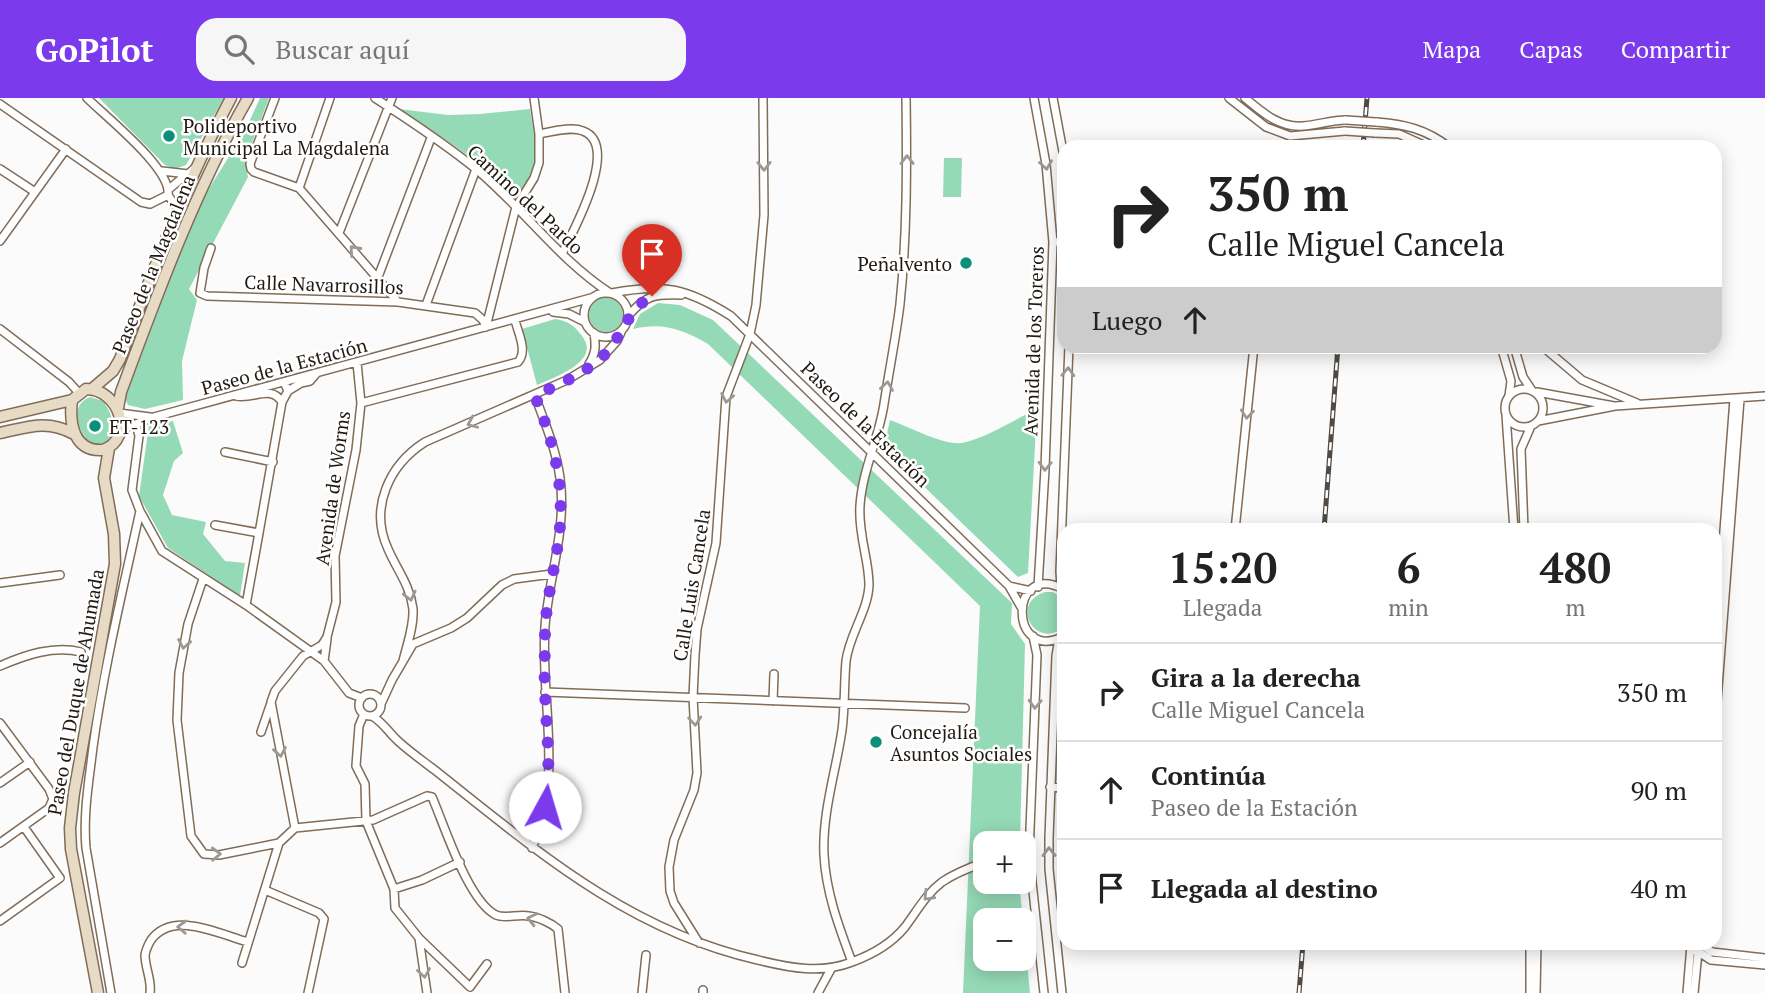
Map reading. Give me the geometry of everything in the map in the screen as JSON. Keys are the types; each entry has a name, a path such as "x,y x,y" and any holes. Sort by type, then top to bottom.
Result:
{"main road":[{"name":"Paseo de la Magdalena","path":"92,389 113,371 120,359 192,170 231,98"},
{"name":"Paseo de la Magdalena","path":"118,411 121,392 180,238 203,183 248,98"},
{"path":"0,417 76,397 92,389 105,394 118,411 120,430 115,443 109,448 91,450 74,434 71,421 76,397"},
{"path":"0,433 50,425 74,434"},
{"name":"Paseo del Duque de Ahumada","path":"104,478 109,448"},
{"name":"Paseo del Duque de Ahumada","path":"91,450 104,478 114,534 115,564 70,828 71,849 98,993"}],"street":[{"path":"87,98 162,172 168,192 177,208"},
{"path":"275,98 250,164 251,169 299,188 398,302"},
{"path":"299,188 330,98"},
{"name":"Camino del Pardo","path":"376,98 476,169 586,277 611,293"},
{"path":"339,233 392,98"},
{"path":"486,327 516,207 534,178 539,163 539,134 534,98"},
{"name":"Calle Luis Cancela","path":"699,943 683,921 670,891 669,867 674,841 694,790 698,772 693,697 697,629 716,543 726,397 750,334 756,306 764,215 763,98"},
{"path":"852,962 834,913 824,854 825,825 837,764 846,660 850,640 866,603 869,585 861,537 860,507 881,423 900,304 908,179 906,98"},
{"name":"Avenida de los Toreros","path":"1034,98 1046,163 1052,242 1045,469 1034,589"},
{"path":"1053,98 1061,140"},
{"path":"1229,98 1266,127 1290,136 1345,131 1399,135 1411,140"},
{"path":"1245,98 1270,117 1292,126 1306,126 1328,120 1376,122 1417,128 1440,140"},
{"path":"0,104 141,202 149,204 168,192 192,170"},
{"path":"539,134 583,131 590,136 597,155 588,199 563,252"},
{"path":"378,277 431,138"},
{"path":"1,239 66,149"},
{"path":"0,169 35,192"},
{"path":"426,305 476,169"},
{"path":"162,172 192,170"},
{"path":"1052,242 1057,242"},
{"name":"Calle Navarrosillos","path":"211,248 200,293 207,296 426,305 475,313 486,327"},
{"name":"Camino del Pardo","path":"586,277 592,297"},
{"name":"Paseo de la Estación","path":"611,293 639,288 669,288 710,303 731,316 1009,586 1021,607 1023,624 1034,636"},
{"path":"403,662 412,629 412,608 410,594 400,569 389,552 381,527 381,508 388,482 402,460 425,442 535,396 587,368 600,360 617,341 628,316 624,302 611,293 592,297 584,312 585,322 594,333 596,344 587,368"},
{"name":"Paseo de la Estación","path":"628,316 640,302 652,296 692,296"},
{"name":"Paseo de la Estación","path":"120,430 154,417 592,297"},
{"name":"Paseo de la Estación","path":"545,311 569,314 585,322"},
{"path":"361,402 518,362 523,357 523,351 515,320"},
{"path":"0,329 69,382 76,397"},
{"path":"594,333 606,337 622,330"},
{"name":"Avenida de los Toreros","path":"1062,523 1069,354"},
{"path":"1236,523 1253,354"},
{"path":"1503,354 1511,381 1505,408 1514,523"},
{"path":"1516,354 1523,377 1544,406 1521,449 1524,523"},
{"path":"1551,354 1582,380 1641,404"},
{"name":"Avenida de Worms","path":"324,662 336,601 335,556 356,450 361,402 356,363"},
{"path":"281,400 288,391 310,381 316,373"},
{"path":"284,382 288,391"},
{"path":"246,605 273,462 284,382"},
{"path":"1509,396 1516,390 1534,391 1615,406"},
{"path":"234,395 245,398 266,392 281,400"},
{"path":"532,848 541,828 549,786 545,626 561,518 560,478 549,433 535,396"},
{"path":"1506,414 1519,426 1615,406 1765,396"},
{"path":"1722,569 1737,399"},
{"path":"1722,623 1737,399"},
{"name":"Paseo de la Estación","path":"118,411 154,417"},
{"path":"136,424 139,436 132,490 162,551 312,651 349,693 377,696 389,729 398,741 532,848 610,901 676,934 741,956 814,970 831,969 852,962 884,945 904,929 922,901 942,882 973,868"},
{"path":"225,452 273,462"},
{"path":"111,993 84,824 101,700 140,510"},
{"path":"215,525 259,533"},
{"path":"487,964 470,987 419,938 396,908 394,888 366,821 365,783 356,766 359,726 368,715 378,713 392,680 413,644 467,618 502,585 514,579 552,574"},
{"path":"0,583 60,575"},
{"path":"204,579 188,624 179,673 177,720 191,836 204,854 219,855 279,842 295,828 366,821 427,796 432,797 472,890 481,904 498,916 529,916 558,929 565,993"},
{"path":"1009,586 1034,589 1057,586"},
{"path":"1021,607 1034,589"},
{"path":"412,629 422,639"},
{"path":"1027,831 1037,655 1034,636 1048,640 1057,638"},
{"path":"261,732 275,691 303,656 322,645 327,637"},
{"path":"0,666 37,653 70,650 81,652"},
{"path":"1057,652 1049,869 1057,945"},
{"path":"773,701 774,674"},
{"path":"389,729 359,706 366,696 380,690 392,680"},
{"path":"545,692 965,708"},
{"path":"271,702 295,828"},
{"path":"0,723 30,762 53,799 49,808 0,844"},
{"path":"0,783 30,762"},
{"path":"1050,787 1057,788"},
{"path":"0,921 60,878 24,827"},
{"path":"242,963 279,842"},
{"path":"394,888 422,880 460,862"},
{"path":"265,890 319,913 324,919 308,993"},
{"path":"1031,894 1044,993"},
{"path":"676,934 682,928 683,921"},
{"path":"150,993 145,956 147,945 156,933 166,927 178,924 248,942"},
{"path":"419,938 427,993"},
{"path":"1057,950 1062,993"},
{"path":"1530,950 1530,993"},
{"path":"1536,950 1536,993"},
{"path":"1687,993 1691,950"},
{"path":"1691,950 1694,993"},
{"path":"1696,950 1711,960 1765,965"},
{"path":"1710,950 1765,958"},
{"path":"642,993 646,955"},
{"path":"820,989 831,969"},
{"path":"814,970 821,979 820,989"}],"green space":[{"name":"Polideportivo Municipal La Magdalena","path":"99,98 224,98 186,165 175,169 165,165"},
{"path":"260,98 269,98 245,161 248,177 189,289 197,300 182,361 183,400 145,409 128,405 125,399 198,206 245,131"},
{"path":"399,109 448,115 530,109 536,153 527,182 519,194 515,195 473,160"},
{"path":"944,158 962,158 961,197 943,197"},
{"path":"606,298 618,303 623,315 618,327 606,332 594,327 589,315 594,303"},
{"path":"658,303 680,305 713,320 1012,603 1011,624 1025,644 1020,831 973,831 973,894 1020,894 1022,908 973,908 973,971 1028,971 1030,993 963,993 980,606 708,344 672,328 653,326 633,329 640,314"},
{"path":"555,319 567,322 576,329 587,345 586,353 574,367 537,385 522,329"},
{"path":"90,397 103,401 113,423 112,437 101,444 91,444 86,439 77,419 79,406"},
{"path":"1037,409 1028,573 1018,577 884,448 890,420 936,439 962,443 990,433"},
{"path":"173,421 183,453 174,461 163,495 172,515 206,522 203,534 225,561 245,563 240,596 168,548 139,496 149,425"},
{"path":"1045,592 1057,595 1057,631 1044,633 1030,623 1029,605 1034,598"},
{"path":"1057,703 1057,781 1056,781"}],"railway":[{"path":"1364,140 1367,98"},
{"path":"1325,523 1337,354"},
{"path":"1299,993 1302,950"}],"place":[{"name":"Polideportivo Municipal La Magdalena","path":"169,136"},
{"name":"Peñalvento","path":"966,263"},
{"name":"ET-123","path":"95,426"},
{"name":"Concejalía Asuntos Sociales","path":"876,742"}],"route":[{"path":"545,807 549,786 545,626 559,539 561,498 556,454 535,396 600,360 617,341 628,316 640,302 652,296"}]}
